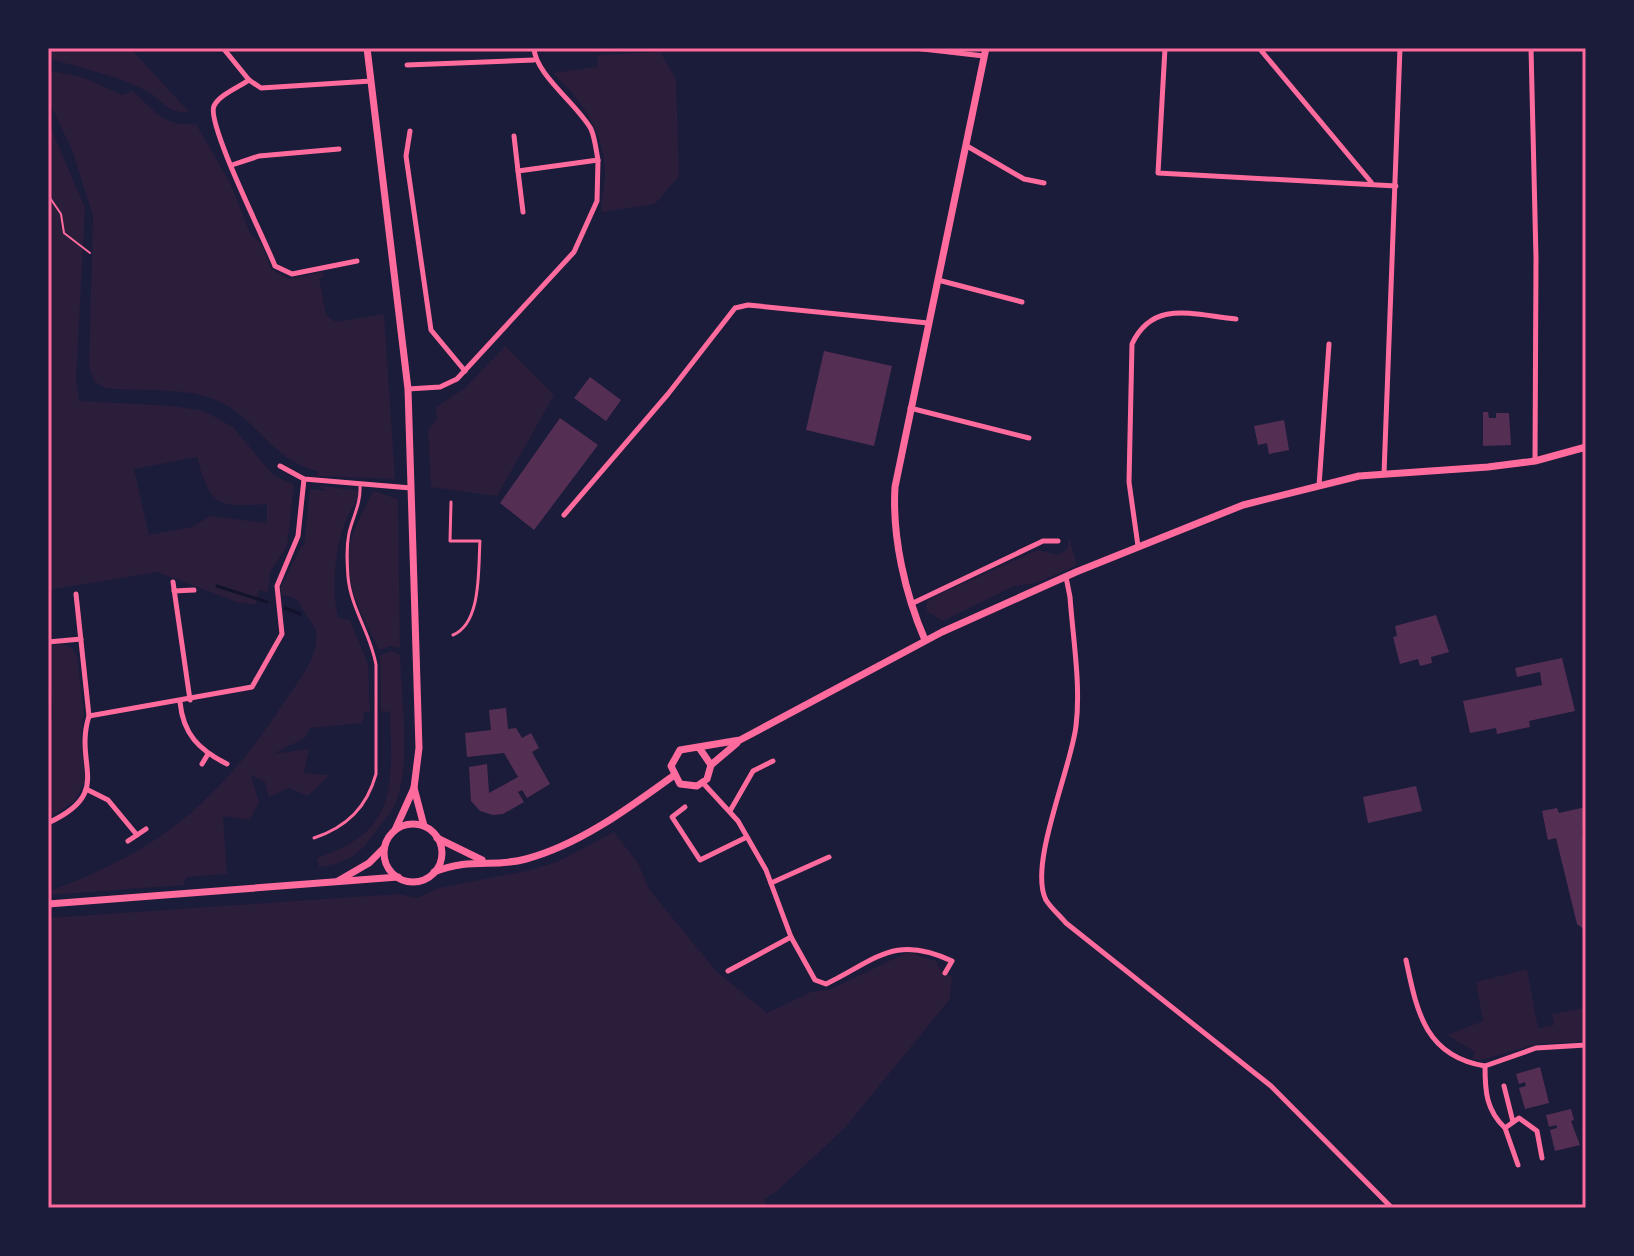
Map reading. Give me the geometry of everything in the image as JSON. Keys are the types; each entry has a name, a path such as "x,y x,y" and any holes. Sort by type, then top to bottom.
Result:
{"main road":[{"path":"336,882 369,863 384,848 414,788 419,748 408,389 367,48"},
{"path":"925,640 911,604 894,501 910,408 985,52"},
{"path":"740,740 700,749 687,747 676,753 671,766 673,776 685,787 703,783 711,765 740,740 925,640 1138,546 1243,505 1384,474 1535,461 1586,447"},
{"path":"700,749 711,765"},
{"path":"48,904 398,877 419,881 454,864 483,860 510,862 565,844 673,776"},
{"path":"414,788 424,826 437,838 483,860"},
{"path":"395,830 412,824 424,826"},
{"path":"434,872 441,855 437,838"},
{"path":"384,848 387,866 398,877"}],"street":[{"path":"223,48 249,80 261,88 371,81"},
{"path":"408,389 440,387 465,371 574,252 597,201 598,160 593,132 578,109 535,60 534,48"},
{"path":"914,48 985,52"},
{"path":"1165,48 1158,173 1396,186"},
{"path":"1259,48 1372,183"},
{"path":"1384,474 1400,48"},
{"path":"1531,48 1536,258 1535,461"},
{"path":"407,65 535,60"},
{"path":"249,80 217,101 212,113 220,145 232,165 275,266 292,274 357,261"},
{"path":"410,131 406,156 431,330 465,371"},
{"path":"514,136 523,212"},
{"path":"967,146 1024,179 1044,183"},
{"path":"232,165 259,156 339,149"},
{"path":"518,171 598,160"},
{"path":"938,280 1022,302"},
{"path":"564,515 668,394 735,308 748,305 928,323"},
{"path":"1138,546 1129,482 1132,344 1141,324 1152,316 1191,314 1236,319"},
{"path":"1319,486 1329,344"},
{"path":"910,408 1029,438"},
{"path":"280,466 304,479 412,488"},
{"path":"89,716 252,687 279,643 278,579 296,544 304,479"},
{"path":"911,604 1043,541 1058,541"},
{"path":"1066,577 1070,597 1077,723 1070,766 1046,838 1041,878 1046,899 1066,923 1271,1086 1392,1208"},
{"path":"173,582 190,700"},
{"path":"174,591 194,590"},
{"path":"48,823 77,807 88,790 86,725 89,716 76,594"},
{"path":"48,642 81,639"},
{"path":"180,702 186,730 208,754 227,764"},
{"path":"48,711 48,725"},
{"path":"202,764 208,754"},
{"path":"730,811 753,771 773,761"},
{"path":"703,783 730,811 747,837 771,883 791,937 815,980 826,984 900,947 934,953 952,961 945,973"},
{"path":"88,790 108,800 137,835"},
{"path":"685,807 672,817 700,860 747,837"},
{"path":"128,841 146,829"},
{"path":"771,883 829,857"},
{"path":"728,971 791,937"},
{"path":"1406,960 1417,1010 1430,1034 1446,1052 1462,1062 1485,1066 1536,1048 1586,1045"},
{"path":"1485,1066 1488,1105 1493,1117 1505,1128 1518,1165"},
{"path":"1504,1086 1513,1122"},
{"path":"1505,1128 1519,1118 1537,1131 1542,1158"}],"lane":[{"path":"314,838 352,818 371,791 376,774 376,665 373,648 352,600 347,553 350,528 360,503 360,485"},
{"path":"451,502 450,541 480,541 471,618 463,631 453,635"}],"path":[{"path":"48,195 61,214 64,233 90,253"}],"shaded area":[{"path":"48,48 130,48 189,112 176,111 151,93 122,80 48,58"},
{"path":"660,52 676,79 679,176 655,204 602,212 605,176 597,133 574,95 553,73 597,67 598,55"},
{"path":"48,70 85,78 122,95 132,91 167,120 196,124 231,185 250,233 262,245 271,269 289,279 323,272 324,277 319,278 326,315 336,322 384,314 395,479 317,476 318,471 290,459 223,403 195,394 105,388 95,382 89,367 93,216 72,150 48,99"},
{"path":"48,121 85,208 76,380 79,401 174,406 204,411 233,427 273,475 294,485 287,546 270,572 268,592 259,590 256,605 237,602 157,572 48,590","holes":["197,457 212,494 226,504 267,504 267,523 210,516 192,527 149,535 134,469"]},
{"path":"505,346 554,395 497,496 431,487 428,430 437,418 436,407 465,388"},
{"path":"316,485 359,491 342,530 335,596 339,618 350,620 368,664 370,712 364,712 363,723 310,728 305,738 273,754 309,749 304,773 329,775 308,796 289,788 269,797 265,782 251,775 259,802 250,820 223,816 227,874 186,877 184,885 48,895 48,892 123,858 184,818 236,767 302,676 314,650 316,630 296,599 281,594 281,587 304,546 310,489 327,491"},
{"path":"373,491 398,499 400,648 391,646 379,650 359,607 350,578 350,547 356,526"},
{"path":"1069,538 1077,565 1037,583 1014,586 943,621 927,611 926,603 933,597 1038,550 1058,555 1067,549"},
{"path":"63,644 72,648 77,656 84,713 81,735 85,779 75,801 48,819 48,731 53,716 48,646"},
{"path":"392,651 400,655 404,731 403,770 395,804 368,842 356,853 344,861 319,867 317,858 344,847 363,834 377,819 385,803 391,762 390,712 381,711 380,655"},
{"path":"614,832 638,863 649,889 716,971 767,1013 811,992 829,990 908,952 936,961 941,971 952,976 950,999 844,1129 776,1192 764,1199 768,1208 48,1208 48,918 398,894 417,898 439,888 531,870 559,861"},
{"path":"1527,969 1538,1028 1554,1025 1552,1014 1586,1008 1586,1041 1537,1044 1481,1060 1472,1059 1475,1052 1447,1035 1483,1021 1476,982"}],"building":[{"path":"824,351 892,366 874,446 806,430"},
{"path":"590,377 621,400 606,421 574,398"},
{"path":"1483,412 1488,412 1489,418 1496,418 1496,413 1509,413 1511,445 1483,446"},
{"path":"560,418 598,445 534,530 500,503"},
{"path":"1284,420 1289,450 1269,454 1267,443 1258,445 1254,426"},
{"path":"1436,615 1449,652 1431,657 1432,663 1420,666 1418,659 1400,664 1393,637 1397,636 1395,626"},
{"path":"1562,658 1575,711 1529,721 1530,727 1497,734 1496,728 1470,733 1463,701 1542,685 1540,672 1517,677 1515,668"},
{"path":"506,708 508,729 516,728 522,738 531,733 539,748 532,752 550,784 527,798 522,790 518,792 524,802 503,814 493,815 480,811 471,801 469,767 487,764 489,793 518,777 504,753 467,757 465,733 491,730 489,710"},
{"path":"1416,786 1422,811 1368,823 1363,797"},
{"path":"1586,807 1586,830 1582,831 1586,849 1586,931 1577,924 1556,838 1548,840 1542,811 1557,808 1559,813"},
{"path":"1540,1067 1549,1103 1525,1109 1519,1088 1526,1086 1525,1082 1519,1084 1516,1074"},
{"path":"1571,1109 1574,1120 1571,1121 1580,1145 1555,1151 1550,1130 1557,1128 1556,1125 1549,1127 1546,1115"}],"waterway":[{"path":"217,586 267,602"},
{"path":"285,608 300,614"}]}
